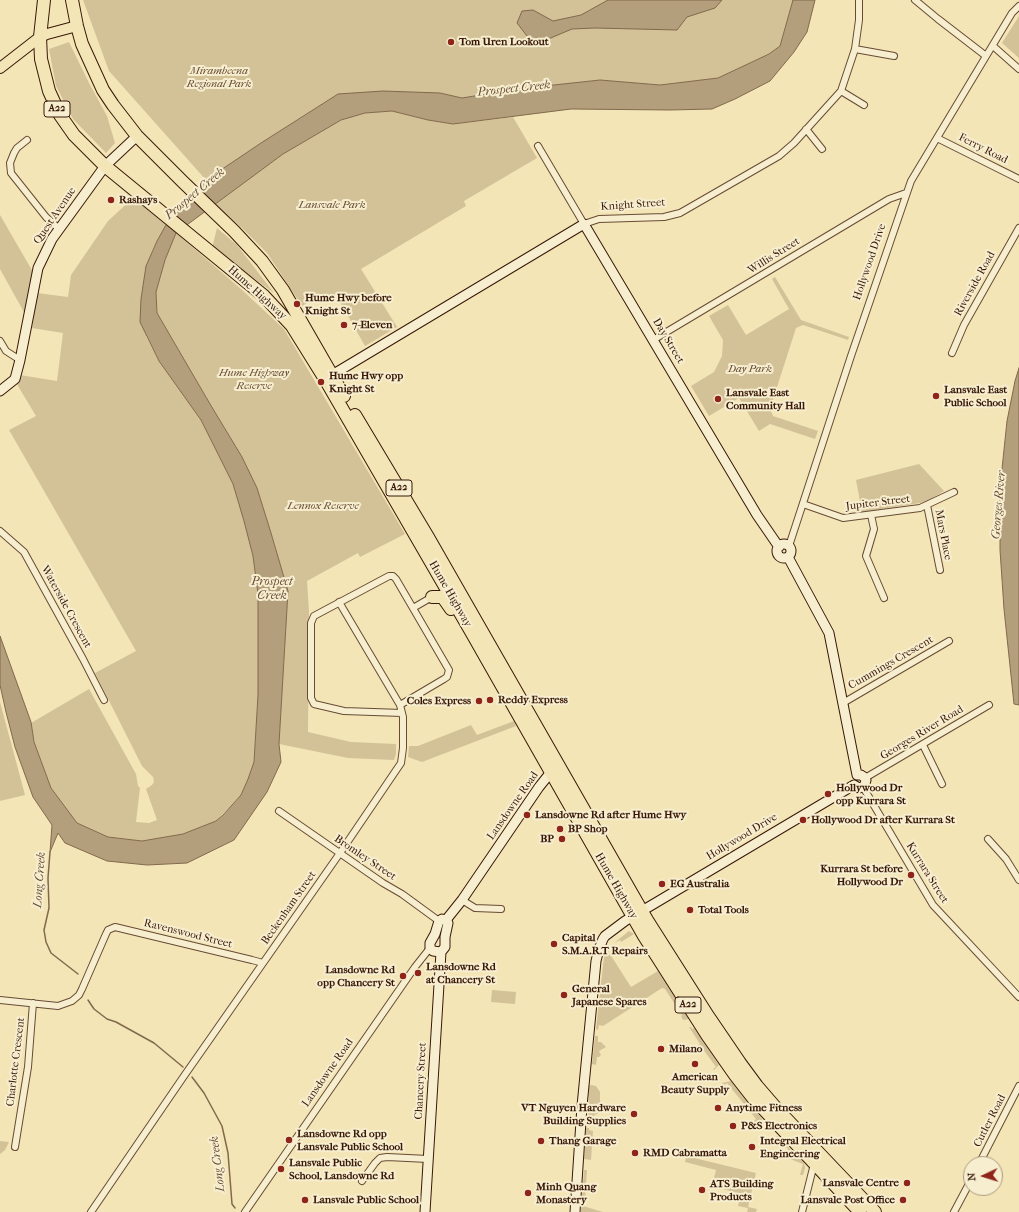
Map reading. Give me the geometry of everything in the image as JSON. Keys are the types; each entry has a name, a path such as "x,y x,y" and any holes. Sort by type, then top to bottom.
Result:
{"highway":[{"name":"Hume Highway","path":"44,0 40,37 41,59 46,81 60,115 74,135 105,166 264,296 292,326 325,379 473,635 556,770"},
{"name":"Hume Highway","path":"72,0 76,26 88,57 103,90 123,119 137,136 253,250 270,272 428,537 556,770 638,914 740,1063 776,1108 875,1212"},
{"path":"432,597 439,588 441,578"},
{"path":"432,597 441,597 444,599 460,624 473,635"},
{"name":"Hume Highway","path":"638,914 658,958 728,1066 757,1103 860,1212"}],"main road":[{"path":"0,68 40,37 51,32 76,26"}],"street":[{"name":"Knight Street","path":"332,375 584,224 598,219 664,217 680,213 778,156 794,143 841,91 855,49 859,20 859,0"},
{"path":"915,0 986,56"},
{"name":"Hollywood Drive","path":"789,546 911,181 1012,13 1019,6"},
{"path":"993,46 1019,69"},
{"path":"855,49 894,56"},
{"path":"841,91 864,105"},
{"path":"806,129 822,149"},
{"name":"Quest Avenue","path":"0,391 15,379 38,268 52,239 105,166 137,136"},
{"name":"Ferry Road","path":"937,138 1019,179"},
{"path":"27,140 17,148 14,153 10,163 11,173 46,217 59,229"},
{"name":"Day Street","path":"538,146 758,515 779,547"},
{"name":"Willis Street","path":"653,340 889,199 906,193"},
{"name":"Riverside Road","path":"952,352 964,325 1019,228"},
{"path":"0,341 6,351 20,360"},
{"name":"Jupiter Street","path":"802,504 843,518 920,508 954,492"},
{"name":"Mars Place","path":"927,505 940,570"},
{"path":"871,515 874,529 866,556 884,598"},
{"name":"Waterside Crescent","path":"0,531 24,552 84,660 104,700"},
{"path":"783,544 789,546 791,552 788,557 783,558 779,556 779,547 783,544"},
{"path":"788,557 829,633 860,781"},
{"path":"400,705 447,677 449,670 396,579 393,576 389,576 317,613 314,616 311,623 311,698 314,704 344,711 402,714"},
{"path":"413,608 432,597"},
{"name":"Beckenham Street","path":"91,1212 401,763 403,748 403,717 400,705 339,602"},
{"name":"Cummings Crescent","path":"843,703 949,641"},
{"name":"Georges River Road","path":"860,781 989,705"},
{"path":"923,745 942,784"},
{"name":"Lansdowne Road","path":"245,1212 415,967 430,948 430,942 443,920 462,900 539,787 556,770"},
{"name":"Hollywood Drive","path":"575,1212 582,1106 598,955 605,936 638,914 860,781"},
{"name":"Kurrara Street","path":"860,781 934,905 1019,997"},
{"name":"Bromley Street","path":"279,811 383,883 443,920"},
{"path":"988,839 1006,859 1019,880"},
{"path":"462,900 475,908 501,909"},
{"name":"Chancery Street","path":"425,1212 441,952 445,947 445,937 448,923 443,920"},
{"name":"Ravenswood Street","path":"33,1003 58,1006 76,999 82,989 108,930 115,927 263,963"},
{"path":"430,948 435,952 441,952"},
{"path":"0,1000 33,1003"},
{"name":"Charlotte Crescent","path":"15,1148 28,1067 33,1003"},
{"name":"Cutler Road","path":"983,1156 1019,1086"},
{"path":"362,1182 380,1158 428,1159"},
{"path":"802,1212 814,1164"},
{"path":"954,1212 963,1195"}],"green space":[{"name":"Mirambeena Regional Park","path":"83,0 793,0 780,46 769,54 718,78 660,85 600,80 517,89 462,98 440,93 338,94 206,180 109,71"},
{"path":"1019,16 1019,58 1002,43"},
{"path":"69,42 107,116 115,143 106,153 73,119 56,86 49,49"},
{"name":"Lansvale Park","path":"392,111 428,120 453,124 513,117 537,158 464,201 466,206 361,269 397,327 365,346 340,302 327,296 318,297 302,306 267,253 215,204 283,154 341,120 365,113"},
{"path":"133,198 166,225 152,251 146,336 159,361 201,420 233,484 244,518 253,556 258,594 258,695 254,762 241,795 216,821 183,834 142,841 108,837 77,823 51,788 34,742 31,723 89,689 136,774 138,786 140,788 136,822 149,823 157,820 146,789 154,782 153,777 142,766 95,673 136,651 9,430 36,416 15,381 20,375 57,381 63,333 32,328 37,293 68,297 71,275 108,221"},
{"path":"0,215 33,272 25,314 0,269"},
{"path":"217,228 237,245 274,293 212,248"},
{"path":"176,233 241,289 284,329 405,534 360,557 358,553 307,581 309,611 308,732 351,742 396,744 396,754 394,760 348,758 279,744 288,591 257,488 242,457 157,313 156,292 165,260"},
{"name":"Day Park","path":"775,277 801,320 849,337 848,340 803,325 796,328 770,409 773,416 818,431 815,439 770,424 759,431 739,398 709,416 691,386 714,372 722,356 723,340 709,316 728,305 746,335 789,309 772,279"},
{"path":"919,464 944,491 926,502 862,512 856,480"},
{"path":"0,702 25,795 0,801"},
{"path":"514,721 516,726 422,762 408,757 409,746 418,746 471,725 477,735"},
{"path":"629,931 634,934 621,942 620,940 614,943"},
{"path":"605,951 608,951 631,987 658,971 689,1019 683,1020 682,1015 665,989 662,988 603,1026 599,1025 598,1030 596,1029"},
{"path":"492,990 516,992 515,1004 491,1002"},
{"path":"689,1027 692,1029 694,1028 719,1065 714,1070 713,1069 716,1067 700,1045 696,1047 700,1044"},
{"path":"595,1036 598,1036 598,1042 601,1042 606,1047 599,1051 601,1055 597,1057 596,1065 592,1064"},
{"path":"731,1081 762,1119 761,1122 747,1130 756,1119 727,1083 723,1086 721,1085 722,1083"},
{"path":"589,1086 596,1086 600,1092 600,1101 605,1109 588,1119"},
{"path":"586,1128 593,1131 591,1160 584,1159"},
{"path":"777,1136 804,1163 805,1168 803,1175 800,1175 803,1164 790,1159 791,1153 787,1152 788,1149 776,1137"},
{"path":"0,1141 9,1142 5,1150 0,1154"},
{"path":"686,1156 756,1173 748,1207 757,1209 756,1212 747,1212 748,1208 738,1206 741,1194 712,1186 716,1170 685,1162"},
{"path":"584,1170 587,1170 585,1200 582,1198"},
{"path":"583,1206 603,1212 581,1212 581,1207"}],"water":[{"path":"608,0 722,0 715,8 687,17 677,30 595,28 572,29 534,45 517,23 522,11 533,10 553,21 581,15"},
{"name":"Prospect Creek","path":"793,0 815,0 807,32 794,52 770,81 712,109 571,109 453,124 428,120 392,111 365,113 341,120 283,154 176,233 165,260 156,292 157,313 242,457 257,488 288,591 279,744 281,762 267,792 234,840 187,863 147,865 107,861 65,843 58,833 50,852 52,825 33,797 15,747 6,712 0,685 0,636 31,722 34,742 51,788 77,823 108,837 142,841 183,834 216,821 223,815 241,795 254,762 258,695 258,594 253,556 244,521 233,484 201,420 159,361 140,322 141,299 146,266 166,225 206,180 338,94 383,91 440,93 462,98 517,89 600,80 660,85 718,78 769,54 780,46"},
{"path":"1019,368 1019,705 1014,704 1004,609 1000,550 1000,488 1007,421"}],"waterway":[{"name":"Long Creek","path":"50,852 48,878 49,908 44,930 46,942 51,953 78,974"},
{"name":"Long Creek","path":"88,1000 94,1009 107,1019 116,1022 154,1043 183,1067"},
{"name":"Long Creek","path":"192,1077 204,1093 222,1126 228,1153 232,1204 235,1208"}],"place":[{"name":"Tom Uren Lookout","path":"451,42"},
{"name":"Rashays","path":"111,200"},
{"name":"Hume Hwy before Knight St","path":"297,304"},
{"name":"7-Eleven","path":"344,325"},
{"name":"Hume Hwy opp Knight St","path":"321,382"},
{"name":"Lansvale East Public School","path":"936,396"},
{"name":"Lansvale East Community Hall","path":"718,399"},
{"name":"Reddy Express","path":"490,700"},
{"name":"Coles Express","path":"479,701"},
{"name":"Hollywood Dr opp Kurrara St","path":"828,794"},
{"name":"Lansdowne Rd after Hume Hwy","path":"527,815"},
{"name":"Hollywood Dr after Kurrara St","path":"803,820"},
{"name":"BP Shop","path":"560,829"},
{"name":"BP","path":"562,839"},
{"name":"Kurrara St before Hollywood Dr","path":"911,875"},
{"name":"EG Australia","path":"662,884"},
{"name":"Total Tools","path":"690,910"},
{"name":"Capital S.M.A.R.T Repairs","path":"554,944"},
{"name":"Lansdowne Rd at Chancery St","path":"418,973"},
{"name":"Lansdowne Rd opp Chancery St","path":"403,976"},
{"name":"General Japanese Spares","path":"564,995"},
{"name":"Milano","path":"661,1049"},
{"name":"American Beauty Supply","path":"695,1064"},
{"name":"Anytime Fitness","path":"718,1108"},
{"name":"VT Nguyen Hardware Building Supplies","path":"634,1114"},
{"name":"P&S Electronics","path":"733,1126"},
{"name":"Lansdowne Rd opp Lansvale Public School","path":"289,1140"},
{"name":"Thang Garage","path":"541,1141"},
{"name":"Integral Electrical Engineering","path":"752,1147"},
{"name":"RMD Cabramatta","path":"635,1153"},
{"name":"Lansvale Public School, Lansdowne Rd","path":"281,1169"},
{"name":"Lansvale Centre","path":"907,1183"},
{"name":"ATS Building Products","path":"702,1190"},
{"name":"Minh Quang Monastery","path":"528,1193"},
{"name":"Lansvale Public School","path":"305,1200"},
{"name":"Lansvale Post Office","path":"903,1200"}],"park label":[{"name":"Hume Highway Reserve","path":"254,379"},
{"name":"Lennox Reserve","path":"323,506"}],"water label":[{"name":"Georges River","path":"999,505"}]}
